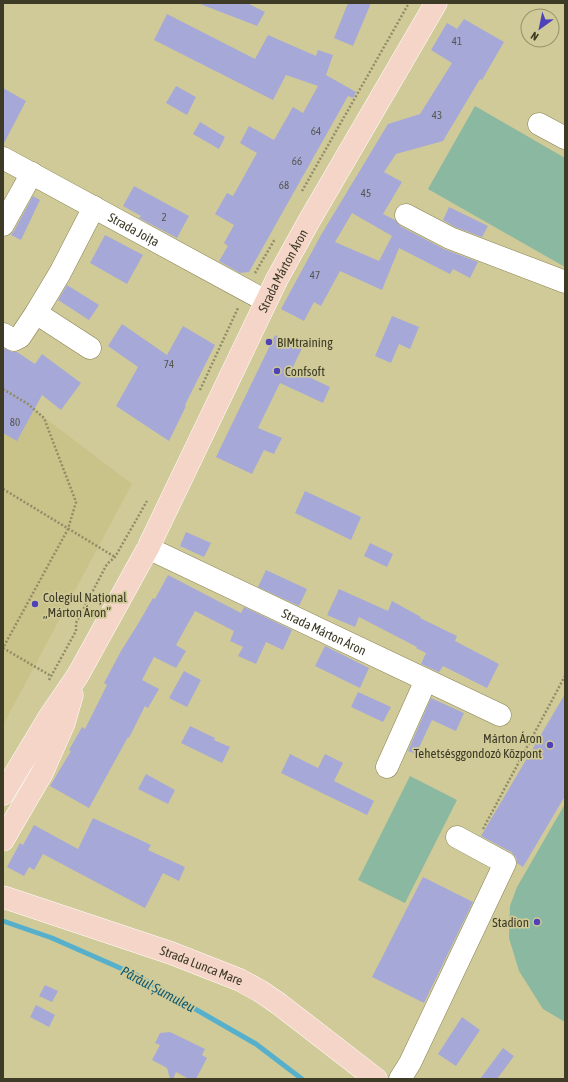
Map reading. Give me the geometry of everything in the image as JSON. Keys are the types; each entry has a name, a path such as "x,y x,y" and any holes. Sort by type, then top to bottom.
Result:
{"main road":[{"name":"Strada Márton Áron","path":"3,794 50,716 78,675 148,548 266,301 309,221 436,3"},
{"name":"Strada Márton Áron","path":"3,840 42,773 64,723 78,675"},
{"name":"Strada Lunca Mare","path":"3,897 171,953 240,980 279,1004 376,1079"}],"street":[{"path":"539,124 565,138"},
{"name":"Strada Joița","path":"3,158 266,301"},
{"path":"3,225 32,173"},
{"path":"3,334 14,340 20,337 60,273 94,207"},
{"path":"406,215 455,240 549,274 565,282"},
{"path":"36,313 90,348"},
{"name":"Strada Márton Áron","path":"148,548 500,715"},
{"path":"386,767 426,680"},
{"path":"400,1079 410,1063 505,863 465,842"}],"path":[{"path":"302,191 409,3"},
{"path":"198,396 246,290 276,237"},
{"path":"3,389 28,404 44,418 76,502 68,529 3,648 51,676"},
{"path":"3,490 115,557"},
{"path":"48,683 76,631 76,623 106,564 115,557 148,500"},
{"path":"465,842 565,676"}],"shaded area":[{"name":"Colegiul Național „Márton Áron”","path":"3,386 132,484 3,725"}],"green space":[{"path":"475,106 565,158 565,267 428,189"},
{"path":"410,776 457,800 405,903 358,880"},
{"name":"Stadion","path":"565,804 565,1022 543,1009 519,971 509,938 510,906 517,887"}],"building":[{"path":"200,3 247,3 265,12 257,26"},
{"path":"348,3 371,3 353,46 334,38"},
{"path":"167,14 255,59 268,35 316,56 318,50 333,55 326,75 356,92 353,98 348,96 249,272 240,273 219,261 228,246 224,243 234,225 215,214 227,193 233,196 257,153 240,143 249,126 274,140 293,107 303,113 318,86 286,75 273,100 154,40"},
{"path":"464,19 504,42 482,80 480,79 443,141 396,154 384,172 402,182 383,214 395,220 400,226 444,249 478,262 470,278 453,269 450,274 399,248 382,290 340,271 321,306 314,302 304,321 281,309 321,235 388,124 420,114 452,63 431,50 447,23 457,29","holes":["352,213 392,236 379,261 335,242"]},
{"path":"176,86 196,97 187,115 166,103"},
{"path":"3,88 26,101 3,145"},
{"path":"200,122 225,137 219,149 193,134"},
{"path":"134,186 189,216 177,238 139,218 141,216 123,206"},
{"path":"33,196 40,200 21,240 11,235"},
{"path":"449,207 488,226 482,237 455,227 443,220"},
{"path":"105,235 143,255 127,284 90,263"},
{"path":"67,285 99,305 89,320 58,300"},
{"path":"392,316 419,327 410,349 399,344 391,363 375,356"},
{"path":"122,324 167,355 183,326 215,345 169,441 116,406 138,367 108,346"},
{"path":"275,335 302,348 292,369 330,387 323,403 280,383 258,428 282,438 274,454 264,450 252,474 216,457"},
{"path":"3,348 17,352 35,364 42,354 81,383 61,410 42,395 17,441 3,433"},
{"path":"305,491 361,517 351,540 295,513"},
{"path":"186,532 211,543 204,557 180,546"},
{"path":"370,543 393,554 387,567 364,556"},
{"path":"266,570 307,589 299,606 258,587"},
{"path":"168,575 241,613 244,607 292,630 283,650 266,642 256,664 238,656 243,647 230,641 234,631 195,611 176,645 186,651 176,668 154,657 142,680 159,689 148,708 145,706 129,738 128,737 89,808 50,786 71,751 69,750 82,727 85,729 107,685 104,683 121,651 153,598 155,599"},
{"path":"339,589 388,611 392,601 421,617 420,618 457,636 455,641 499,664 487,688 443,666 439,672 421,664 426,653 359,617 355,627 327,615"},
{"path":"325,646 369,668 360,688 315,666"},
{"path":"184,671 201,680 187,707 169,698"},
{"path":"358,692 391,707 383,722 351,707"},
{"name":"Márton Áron Tehetsésggondozó Központ","path":"565,694 565,796 523,867 517,863 516,857 511,852 481,836"},
{"path":"431,698 464,713 456,731 432,720 416,754 408,751"},
{"path":"190,726 215,738 214,740 230,747 222,763 181,743"},
{"path":"290,754 318,768 325,754 343,763 334,781 374,801 367,815 281,773"},
{"path":"146,774 175,790 168,804 138,789"},
{"path":"93,818 151,845 148,850 185,867 179,881 163,873 145,908 43,854 34,870 29,867 24,876 7,867 20,843 23,845 34,825 78,849"},
{"path":"423,877 473,902 424,1003 372,977"},
{"path":"45,985 58,991 52,1002 39,996"},
{"path":"36,1005 55,1015 49,1027 30,1017"},
{"path":"462,1017 480,1030 456,1066 438,1054"},
{"path":"170,1032 205,1049 202,1055 207,1058 196,1079 189,1079 176,1072 173,1079 170,1079 167,1068 152,1060 160,1045 155,1043 160,1033"},
{"path":"503,1048 514,1056 497,1079 480,1079"}],"waterway":[{"name":"Pârâul Șumuleu","path":"3,921 52,938 136,975 256,1044 302,1079"}],"place":[{"name":"BIMtraining","path":"269,342"},
{"name":"Confsoft","path":"277,371"},
{"name":"Colegiul Național „Márton Áron”","path":"35,604"},
{"name":"Márton Áron Tehetsésggondozó Központ","path":"550,745"},
{"name":"Stadion","path":"537,922"}]}
